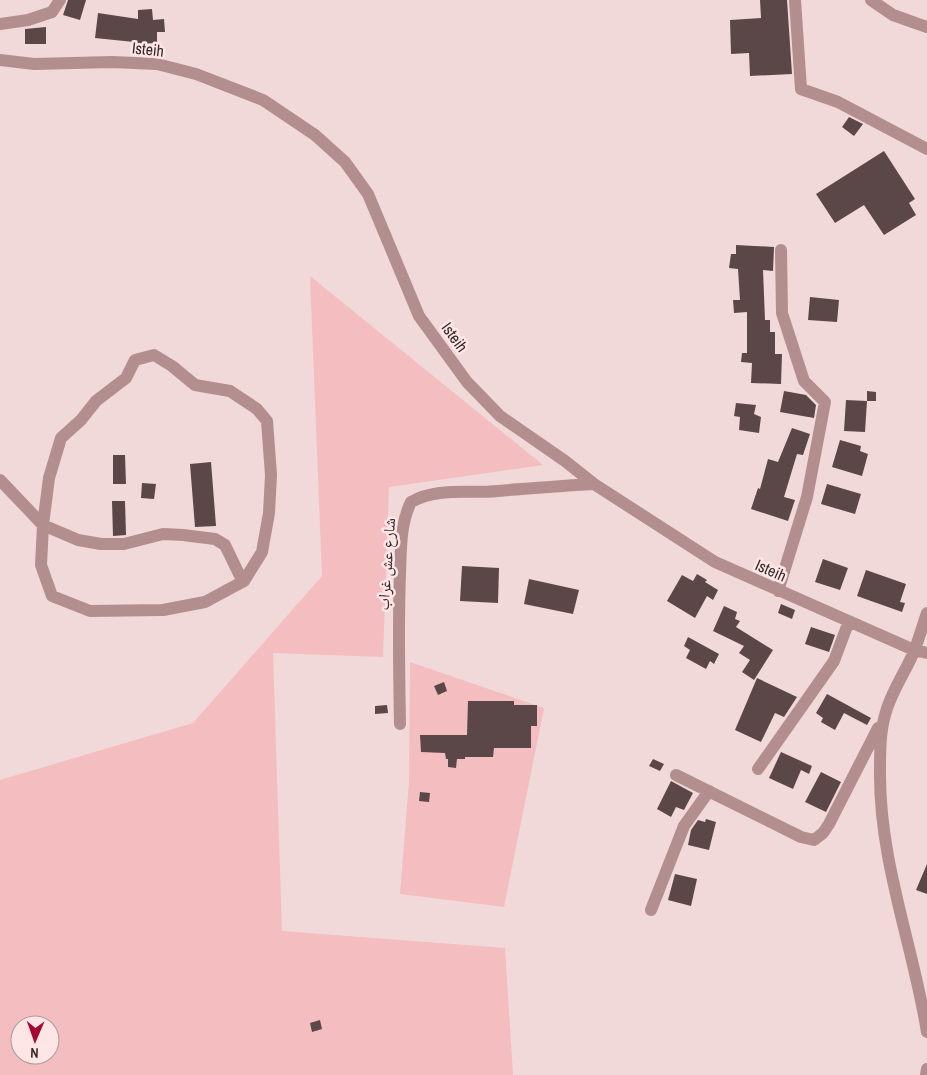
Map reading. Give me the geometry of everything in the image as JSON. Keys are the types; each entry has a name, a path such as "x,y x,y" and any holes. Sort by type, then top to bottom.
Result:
{"street":[{"path":"0,24 28,20 52,12 60,0"},
{"path":"795,0 801,89 838,102 927,149"},
{"path":"871,0 893,15 927,27"},
{"name":"Isteih","path":"0,60 34,64 112,62 164,66 196,74 263,100 315,135 345,162 368,194 419,316 467,382 500,416 565,461 594,484 715,562 921,652"},
{"path":"778,591 807,497 825,402 804,381 782,313 781,250"},
{"path":"154,355 172,366 196,385 230,391 257,409 267,421 271,474 269,514 262,552 244,581 205,602 163,610 90,611 52,596 41,565 42,524 48,478 62,438 81,420 96,401 126,378 135,360 154,355"},
{"path":"0,480 42,524 78,540 101,544 124,544 162,534 183,534 215,539 226,545 244,581"},
{"name":"شارع عش غراب","path":"400,724 398,623 402,540 405,514 411,502 434,493 594,484"},
{"path":"676,774 801,837 814,840 823,833 829,824 885,715 895,687 921,652 927,613"},
{"path":"758,769 834,661 849,621"},
{"path":"885,715 880,743 880,789 884,834 892,880 923,1003 927,1032"},
{"path":"651,910 684,826 708,791"},
{"path":"926,1075 927,1069"}],"shaded area":[{"path":"310,276 543,465 389,487 383,657 273,653 282,931 505,948 513,1075 0,1075 0,780 193,723 322,576"},
{"path":"410,662 544,708 504,907 400,894 409,782"}],"building":[{"path":"68,0 86,0 80,20 63,15"},
{"path":"760,0 787,0 792,74 750,76 749,53 731,54 730,20 761,18"},
{"path":"152,9 153,20 164,19 165,32 157,32 157,43 134,44 134,42 95,38 98,13 138,19 138,10"},
{"path":"46,27 46,44 25,44 25,29"},
{"path":"849,117 863,124 854,136 842,127"},
{"path":"884,151 915,199 909,203 916,215 884,235 864,205 835,223 816,194"},
{"path":"736,245 774,247 773,271 763,270 765,320 770,320 770,332 775,332 775,354 782,354 781,384 751,383 752,363 741,362 742,353 747,353 747,312 734,313 733,300 740,300 738,269 729,268 731,254 736,254"},
{"path":"810,297 839,300 837,322 808,320"},
{"path":"784,391 806,395 816,405 814,418 780,412"},
{"path":"867,391 876,392 876,401 867,401"},
{"path":"846,400 867,401 865,432 844,431"},
{"path":"736,403 756,405 754,414 761,417 759,433 739,430 740,417 734,416"},
{"path":"792,428 810,434 803,455 797,454 784,497 795,500 788,521 751,509 758,488 760,489 768,459 778,462"},
{"path":"840,440 861,446 860,451 868,454 862,476 832,467"},
{"path":"113,455 125,455 126,484 113,484"},
{"path":"211,462 216,526 195,527 190,464"},
{"path":"142,483 156,484 154,499 141,498"},
{"path":"827,484 861,494 855,514 821,504"},
{"path":"112,501 125,501 126,535 113,536"},
{"path":"823,559 848,568 840,590 815,582"},
{"path":"462,566 499,568 498,603 460,601"},
{"path":"866,570 906,584 900,602 905,603 902,612 857,596"},
{"path":"697,574 707,580 705,582 718,590 713,600 707,596 695,618 667,601 682,575 693,581"},
{"path":"529,579 579,590 573,614 524,604"},
{"path":"781,604 795,610 792,619 778,613"},
{"path":"724,606 737,612 735,619 740,621 736,627 773,650 754,680 742,672 750,660 739,653 744,646 713,631"},
{"path":"811,627 835,635 829,652 805,644"},
{"path":"688,637 719,654 714,664 710,661 706,669 686,658 690,650 684,646"},
{"path":"757,678 797,697 784,717 775,713 761,742 735,730"},
{"path":"444,682 447,691 438,695 434,686"},
{"path":"827,694 871,718 867,725 844,713 835,730 821,722 823,718 816,713"},
{"path":"468,701 514,701 514,705 537,705 537,726 531,726 531,748 494,748 493,757 465,757 465,759 457,759 456,768 448,767 448,759 446,759 445,753 421,752 420,735 467,735"},
{"path":"387,705 388,713 375,714 375,706"},
{"path":"781,752 812,766 809,774 801,770 793,789 769,778"},
{"path":"653,759 664,764 660,771 649,766"},
{"path":"821,772 841,782 826,812 805,802"},
{"path":"671,781 693,793 684,810 676,807 671,817 657,809"},
{"path":"420,792 430,793 429,802 419,801"},
{"path":"706,819 716,822 709,850 688,845 691,830 698,820 705,822"},
{"path":"927,864 927,894 916,890"},
{"path":"675,874 697,879 691,906 668,900"},
{"path":"320,1020 322,1029 312,1032 310,1023"}]}
